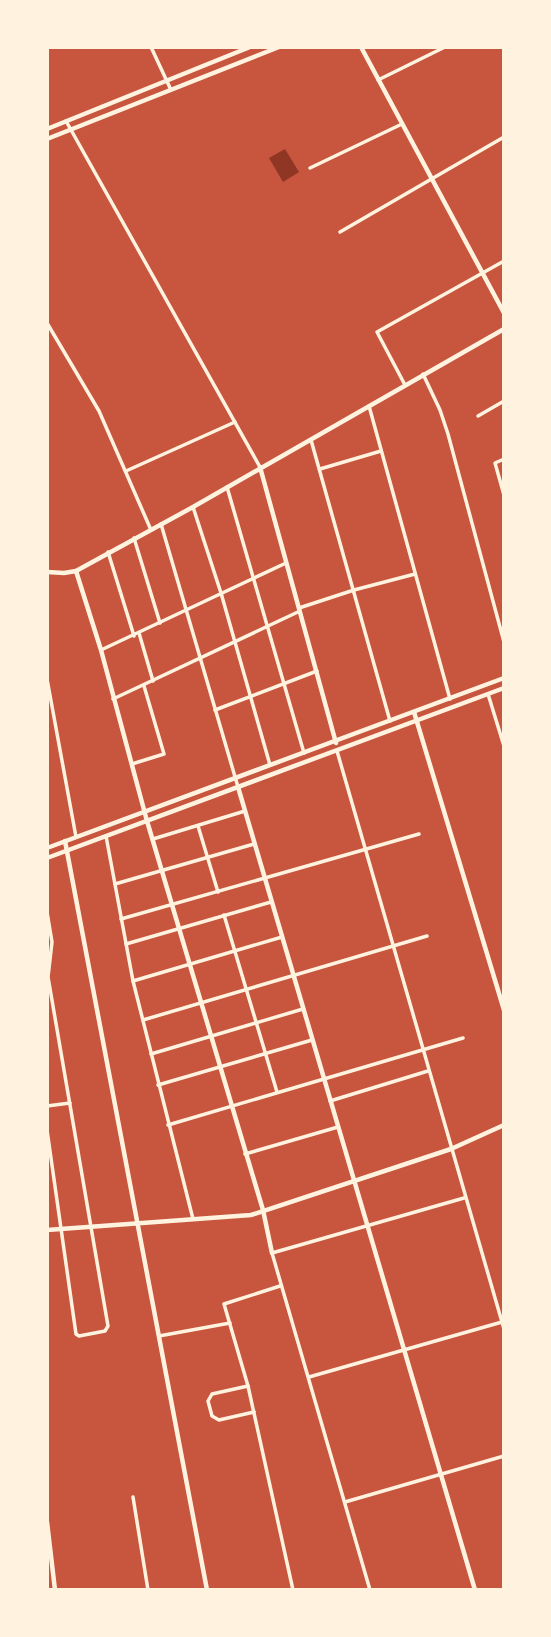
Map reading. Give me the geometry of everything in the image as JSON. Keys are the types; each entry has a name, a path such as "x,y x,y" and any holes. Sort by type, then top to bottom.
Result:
{"street":[{"path":"151,47 171,90"},
{"path":"47,129 250,47"},
{"path":"47,139 279,47"},
{"path":"360,47 504,313"},
{"path":"378,80 445,47"},
{"path":"66,121 260,467 337,751 504,1329"},
{"path":"310,168 402,124"},
{"path":"340,232 504,137"},
{"path":"405,385 377,332 504,261"},
{"path":"47,323 99,411 151,530"},
{"path":"47,572 64,573 76,570 193,507 504,329"},
{"path":"423,374 444,422 504,642"},
{"path":"478,416 504,401"},
{"path":"369,406 450,699"},
{"path":"126,471 235,422"},
{"path":"311,439 390,721"},
{"path":"320,469 381,450"},
{"path":"504,459 495,463 504,495"},
{"path":"227,487 304,753"},
{"path":"193,507 271,765"},
{"path":"161,524 475,1590"},
{"path":"134,538 160,623"},
{"path":"108,552 134,636"},
{"path":"101,650 287,563"},
{"path":"76,570 101,650 144,811 263,1210 280,1286 370,1590"},
{"path":"113,699 300,609 354,590 415,574"},
{"path":"139,633 153,681"},
{"path":"215,710 317,671"},
{"path":"47,848 504,678"},
{"path":"47,679 76,837"},
{"path":"132,764 164,754 144,686"},
{"path":"47,858 504,688"},
{"path":"488,694 504,746"},
{"path":"414,712 504,1010"},
{"path":"153,839 244,811"},
{"path":"198,825 218,892"},
{"path":"121,919 419,834"},
{"path":"106,836 134,981 193,1219"},
{"path":"65,841 207,1590"},
{"path":"114,884 254,844"},
{"path":"126,944 271,902"},
{"path":"47,912 52,942 48,977 92,1228 108,1326 106,1331 79,1336 76,1334 47,1130"},
{"path":"224,915 277,1092"},
{"path":"143,1020 427,936"},
{"path":"134,981 282,937"},
{"path":"151,1054 303,1009"},
{"path":"168,1125 463,1038"},
{"path":"158,1085 312,1040"},
{"path":"330,1101 428,1071"},
{"path":"47,1106 70,1103"},
{"path":"47,1230 251,1215 451,1149 504,1125"},
{"path":"245,1154 338,1127"},
{"path":"272,1253 465,1197"},
{"path":"280,1286 224,1304 248,1386 293,1590"},
{"path":"308,1377 502,1322"},
{"path":"157,1337 230,1323"},
{"path":"248,1386 212,1394 208,1401 212,1416 219,1420 254,1412"},
{"path":"345,1502 504,1455"},
{"path":"133,1497 148,1590"},
{"path":"47,1522 55,1590"}],"shaded area":[{"path":"285,149 299,172 283,182 269,158"}]}
